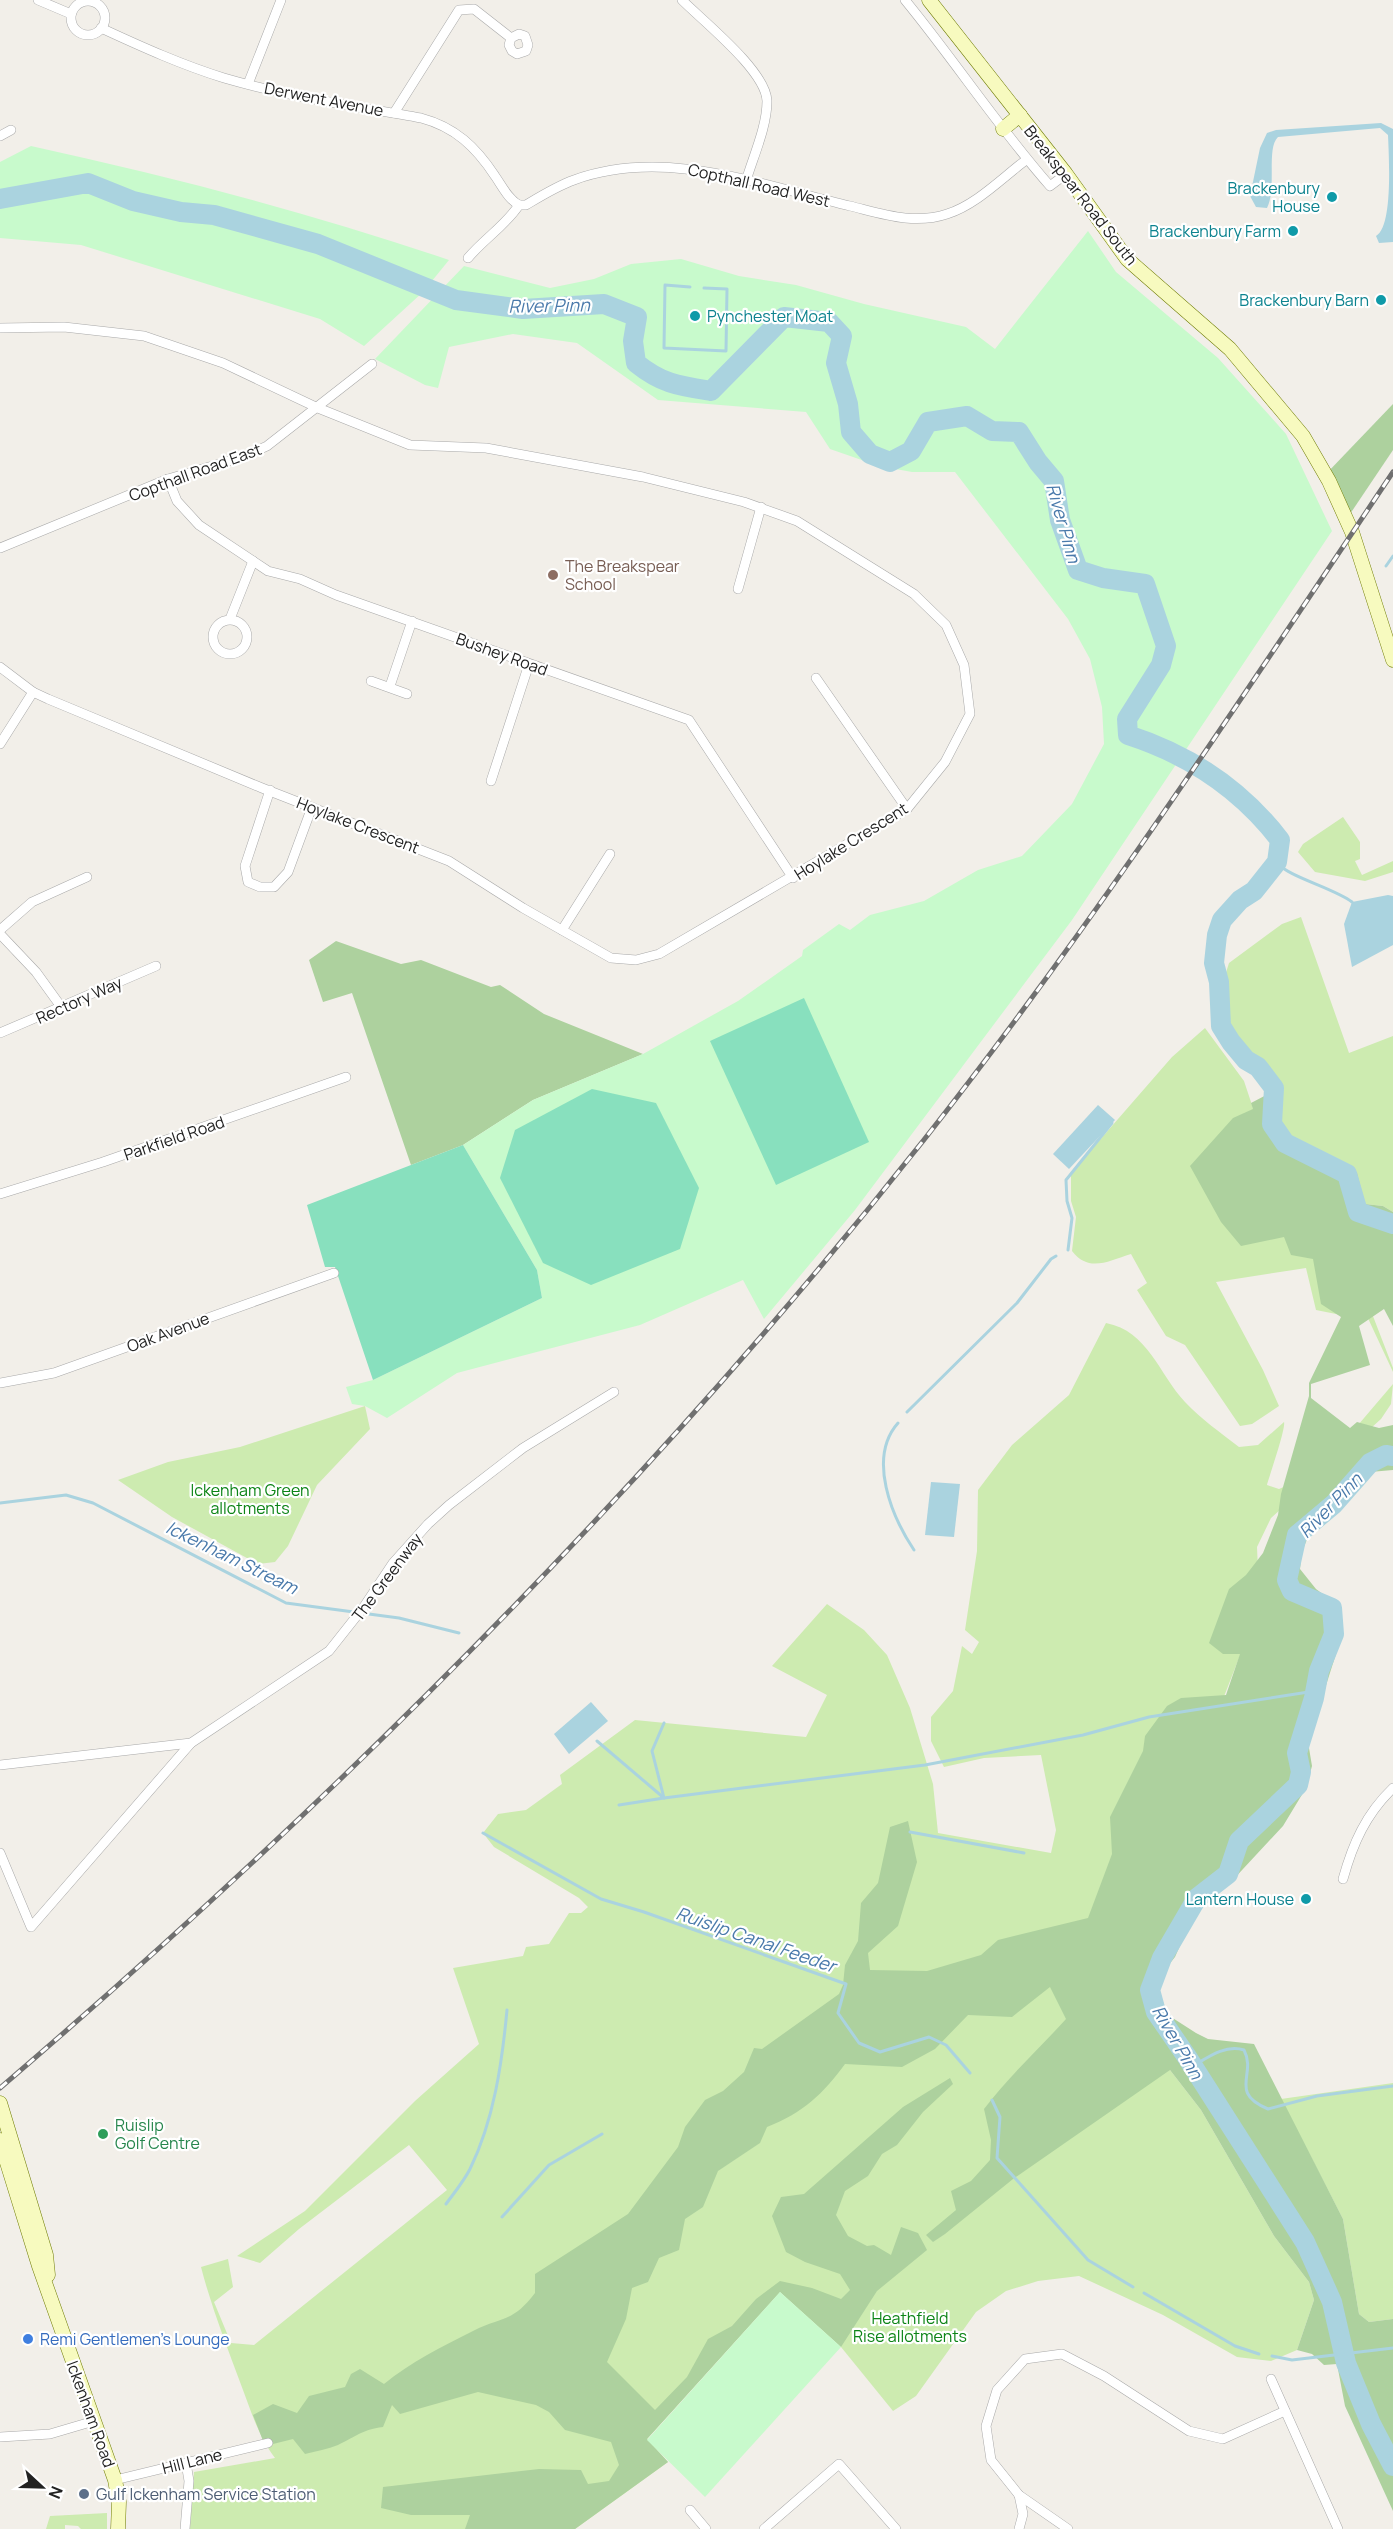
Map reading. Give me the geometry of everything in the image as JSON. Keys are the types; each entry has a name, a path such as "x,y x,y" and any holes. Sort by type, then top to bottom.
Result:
{"street":[{"name":"Derwent Avenue","path":"38,0 71,14 72,24 80,33 91,35 101,28 166,58 248,84 294,95 431,120 458,134 475,149 510,198 519,205"},
{"path":"71,14 77,4 91,0 104,11 104,23 101,28"},
{"path":"248,84 281,0"},
{"path":"682,0 756,74 766,91 766,112 746,181"},
{"path":"905,0 1026,160 1050,186 1066,174"},
{"name":"Breakspear Road South","path":"928,0 1066,174 1127,259 1230,349 1303,436 1329,481 1352,532 1393,660"},
{"path":"394,113 459,10 474,9 511,38"},
{"path":"1004,129 1020,115"},
{"path":"0,136 11,130"},
{"name":"Copthall Road West","path":"468,258 487,237 511,217 519,205 526,205 573,180 640,167 683,168 908,220 949,214 975,199 1026,160"},
{"name":"Hoylake Crescent","path":"0,328 64,327 144,336 223,363 318,408 410,445 486,448 643,477 761,507 797,521 868,563 914,594 946,625 964,664 970,714 945,762 907,809 793,878 659,954 636,960 610,958 449,861 33,692 0,667"},
{"name":"Copthall Road East","path":"0,548 168,479 267,446 372,364"},
{"name":"Bushey Road","path":"168,479 177,501 199,525 268,571 300,579 336,595 688,720 793,878"},
{"path":"738,589 761,507"},
{"path":"230,619 253,561"},
{"path":"390,686 412,621"},
{"path":"491,781 529,664"},
{"path":"816,678 907,809"},
{"path":"370,681 407,693"},
{"path":"0,744 33,692"},
{"path":"270,790 245,866 248,882 254,885 274,887 288,872 312,807"},
{"path":"561,930 610,854"},
{"path":"62,1008 36,972 0,932 32,902 87,877"},
{"name":"Rectory Way","path":"0,1033 156,966"},
{"name":"Parkfield Road","path":"0,1194 103,1162 346,1077"},
{"name":"Oak Avenue","path":"0,1383 54,1373 334,1273"},
{"name":"The Greenway","path":"0,1853 31,1927 191,1743 320,1659 337,1642 393,1563 428,1524 449,1505 524,1448 614,1392"},
{"name":"The Greenway","path":"0,1765 191,1743"},
{"path":"1343,1879 1350,1854 1365,1819 1393,1788"},
{"path":"0,2103 10,2153"},
{"path":"0,2140 10,2153"},
{"name":"Ickenham Road","path":"10,2153 46,2255 52,2301 115,2480 119,2502 118,2529"},
{"path":"1068,2529 1019,2495 991,2460 986,2426 997,2390 1025,2359 1062,2354 1104,2376 1189,2431 1223,2439 1285,2411"},
{"path":"1271,2379 1338,2529"},
{"path":"0,2437 50,2434 94,2421"},
{"name":"Hill Lane","path":"115,2480 268,2443"},
{"path":"185,2529 189,2487 186,2463"},
{"path":"764,2529 839,2464 896,2529"},
{"path":"1019,2495 1023,2514 1019,2529"},
{"path":"690,2510 706,2529"}],"green space":[{"path":"31,146 242,197 449,260 423,292 364,346 320,319 81,245 0,238 0,162"},
{"path":"1088,231 1116,272 1218,358 1286,434 1332,531 1072,920 855,1210 764,1319 743,1280 640,1325 457,1373 387,1418 365,1406 352,1404 346,1387 373,1380 542,1298 537,1270 463,1145 533,1100 643,1054 738,1001 802,956 803,950 839,924 850,930 870,915 924,901 978,870 1022,856 1072,804 1104,744 1102,707 1090,659 1068,619 955,472 912,472 879,466 830,449 806,412 658,400 577,343 513,334 449,347 438,388 425,385 375,359 464,266 550,288 594,279 631,264 681,259 739,276 796,285 864,304 966,327 995,349"},
{"path":"1393,404 1393,450 1348,517 1325,475"},
{"path":"1343,817 1360,842 1360,859 1355,861 1362,875 1393,861 1393,872 1365,881 1315,872 1298,852 1303,844"},
{"path":"1301,917 1349,1053 1393,1036 1393,1212 1383,1206 1365,1204 1357,1172 1304,1150 1275,1123 1278,1089 1273,1077 1248,1057 1225,1025 1223,982 1229,963 1282,924"},
{"path":"336,941 401,964 421,960 491,987 500,985 544,1014 643,1054 533,1100 463,1145 411,1165 352,993 323,1002 309,960"},
{"path":"804,998 869,1142 776,1185 710,1041"},
{"path":"1205,1028 1244,1081 1253,1108 1371,1311 1393,1368 1393,1372 1366,1314 1346,1316 1316,1310 1306,1268 1216,1282 1263,1370 1279,1406 1252,1424 1240,1426 1185,1345 1166,1336 1137,1290 1147,1283 1131,1254 1107,1262 1092,1263 1078,1258 1072,1251 1076,1217 1071,1201 1071,1173 1172,1057"},
{"path":"592,1089 656,1103 699,1188 680,1249 591,1285 543,1263 500,1178 515,1130"},
{"path":"1278,1089 1275,1123 1304,1150 1357,1172 1365,1204 1383,1206 1393,1212 1393,1326 1384,1309 1359,1326 1370,1365 1311,1384 1311,1398 1350,1428 1357,1422 1379,1428 1393,1425 1393,1470 1370,1472 1325,1524 1309,1535 1302,1551 1300,1569 1316,1589 1340,1607 1342,1635 1308,1742 1312,1766 1306,1788 1283,1826 1230,1883 1193,1916 1175,1957 1163,1972 1158,1989 1168,2015 1196,2033 1208,2039 1254,2044 1343,2219 1359,2314 1369,2322 1393,2319 1393,2511 1345,2406 1337,2364 1324,2365 1312,2354 1297,2350 1314,2300 1309,2282 1274,2236 1201,2110 1170,2070 1013,2179 945,2234 933,2242 926,2235 956,2210 951,2191 971,2181 990,2160 991,2140 984,2109 1013,2074 1066,2019 1050,1987 1012,2017 968,2015 935,2049 902,2067 845,2064 829,2085 811,2102 780,2122 767,2127 760,2143 718,2171 703,2207 685,2219 679,2250 659,2258 648,2282 632,2288 626,2319 607,2362 655,2410 687,2377 708,2339 732,2326 756,2299 780,2281 812,2288 841,2299 850,2290 840,2274 805,2262 786,2252 772,2216 781,2197 804,2194 903,2107 950,2078 953,2084 923,2112 897,2145 882,2154 868,2176 845,2191 836,2215 848,2236 867,2246 874,2245 891,2255 901,2227 918,2233 927,2250 877,2291 841,2347 780,2292 647,2439 668,2462 575,2529 465,2529 470,2515 411,2515 381,2508 383,2487 539,2469 581,2470 588,2484 609,2481 619,2465 611,2442 565,2430 549,2412 536,2405 478,2392 400,2414 392,2405 383,2427 364,2432 334,2446 305,2454 293,2439 265,2446 253,2415 273,2404 297,2413 309,2396 345,2387 351,2374 360,2369 384,2384 438,2349 483,2326 513,2314 535,2293 535,2274 628,2214 678,2147 685,2127 705,2100 723,2091 744,2072 754,2048 762,2049 839,1994 843,1985 845,1965 858,1941 861,1903 878,1883 890,1827 908,1821 917,1862 898,1926 868,1953 870,1970 927,1971 981,1955 998,1940 1088,1918 1112,1854 1110,1817 1143,1751 1145,1736 1167,1706 1181,1698 1226,1695 1240,1654 1223,1654 1209,1643 1229,1589 1246,1575 1263,1553 1278,1515 1281,1494 1309,1396 1309,1383 1341,1317 1321,1304 1313,1259 1291,1255 1284,1237 1241,1246 1221,1222 1190,1166 1233,1118 1253,1109 1251,1103"},
{"path":"463,1145 537,1270 542,1298 373,1380 335,1267 325,1267 307,1205"},
{"name":"Heathfield Rise allotments","path":"1106,1323 1120,1328 1143,1344 1185,1402 1239,1447 1258,1445 1284,1422 1267,1485 1279,1489 1318,1472 1393,1384 1391,1404 1381,1419 1271,1518 1257,1547 1258,1570 1249,1632 1192,1779 1139,1971 1170,2070 1201,2110 1274,2236 1309,2282 1314,2300 1297,2350 1271,2361 1237,2357 1163,2315 1079,2276 1038,2281 1006,2291 976,2312 916,2396 893,2411 841,2347 780,2292 647,2439 668,2462 575,2529 190,2529 194,2472 275,2458 251,2412 209,2296 201,2267 228,2259 233,2287 214,2302 231,2343 254,2345 447,2190 409,2145 299,2229 260,2263 237,2256 305,2211 415,2101 479,2044 453,1968 523,1956 526,1947 549,1944 569,1913 581,1913 588,1907 579,1898 494,1847 483,1833 498,1814 526,1810 562,1784 560,1775 635,1720 806,1737 827,1695 772,1666 827,1604 864,1630 887,1655 910,1708 933,1784 938,1833 1051,1853 1056,1830 1041,1755 984,1758 944,1767 931,1741 931,1717 953,1691 962,1646 972,1654 979,1642 965,1630 977,1551 978,1490 1012,1445 1069,1395"},
{"name":"Ickenham Green allotments","path":"365,1406 370,1429 317,1485 288,1546 275,1562 258,1564 172,1517 118,1480 168,1462 240,1447"},
{"path":"1393,2083 1393,2319 1369,2322 1359,2314 1343,2219 1281,2099"},
{"path":"780,2292 841,2347 705,2497 647,2440"},
{"path":"107,2513 107,2529 81,2529 78,2526 65,2525 65,2529 46,2529 50,2516"}],"water":[{"path":"1381,123 1393,129 1393,242 1379,243 1376,236 1385,220 1389,191 1388,135 1380,128 1278,137 1274,142 1270,200 1267,208 1256,207 1250,196 1260,148 1267,133 1276,130"},
{"path":"1393,896 1393,945 1352,967 1344,924 1352,902"},
{"path":"1098,1105 1115,1120 1069,1169 1053,1154"},
{"path":"931,1482 960,1484 954,1537 925,1535"},
{"path":"591,1702 608,1721 569,1754 554,1734"}],"waterway":[{"name":"River Pinn","path":"0,199 88,183 133,201 181,212 214,215 318,244 456,300 523,309 604,304 637,317 633,341 636,363 654,376 671,383 711,391 784,317 829,322 842,336 836,363 848,404 851,432 870,454 890,462 911,451 928,422 967,416 992,431 1019,432 1038,462 1054,481 1060,520 1078,570 1103,578 1145,584 1166,646 1161,665 1127,719 1128,735 1193,763 1231,789 1265,821 1280,840 1277,862 1254,891 1240,900 1222,920 1217,935 1214,963 1219,982 1221,1026 1246,1060 1258,1067 1274,1088 1272,1124 1285,1143 1347,1174 1358,1212 1393,1224"},
{"path":"690,287 665,285 664,348 726,351 727,289 704,288"},
{"path":"1386,566 1393,556"},
{"path":"1277,862 1290,872 1352,902"},
{"path":"1068,1250 1072,1218 1067,1201 1066,1180 1112,1123"},
{"path":"907,1412 1017,1303 1051,1259 1056,1256"},
{"path":"898,1423 889,1437 884,1453 886,1487 898,1521 914,1550"},
{"name":"River Pinn","path":"1393,1456 1386,1455 1370,1463 1334,1504 1297,1535 1287,1580 1292,1591 1332,1608 1334,1634 1319,1671 1314,1698 1297,1753 1301,1772 1298,1785 1239,1841 1228,1874 1197,1898 1162,1958 1150,1990 1156,2012 1305,2242 1332,2302 1346,2363 1371,2424 1393,2466"},
{"name":"Ickenham Stream","path":"0,1503 66,1495 93,1503 286,1603 399,1618 459,1633"},
{"path":"597,1741 664,1798 925,1765 1083,1735 1149,1717 1315,1691"},
{"path":"619,1805 664,1798 652,1751 664,1723"},
{"path":"910,1832 1024,1853"},
{"name":"Ruislip Canal Feeder","path":"483,1833 601,1899 644,1912 846,1984 838,2013 859,2043 880,2052 929,2037 946,2045 970,2073"},
{"path":"446,2204 470,2169 485,2131 496,2091 507,2010"},
{"path":"1193,2066 1224,2050 1244,2050 1248,2067 1246,2089 1256,2103 1268,2109 1317,2096 1393,2086"},
{"name":"Ruislip Canal Feeder","path":"992,2100 1000,2117 997,2158 1088,2260 1133,2287"},
{"path":"502,2217 549,2165 602,2134"},
{"name":"Ruislip Canal Feeder","path":"1144,2293 1235,2346 1259,2354"},
{"name":"Ruislip Canal Feeder","path":"1272,2356 1292,2360 1393,2348"}],"railway":[{"path":"0,2088 247,1868 367,1754 484,1637 598,1517 710,1395 818,1270 923,1141 1106,895 1393,472"}],"place":[{"name":"Brackenbury House","path":"1332,197"},
{"name":"Brackenbury Farm","path":"1293,231"},
{"name":"Brackenbury Barn","path":"1381,300"},
{"name":"Pynchester Moat","path":"695,316"},
{"name":"The Breakspear School","path":"553,575"},
{"name":"Lantern House","path":"1306,1899"},
{"name":"Ruislip Golf Centre","path":"103,2134"},
{"name":"Remi Gentlemen's Lounge","path":"28,2339"},
{"name":"Gulf Ickenham Service Station","path":"84,2494"}]}
